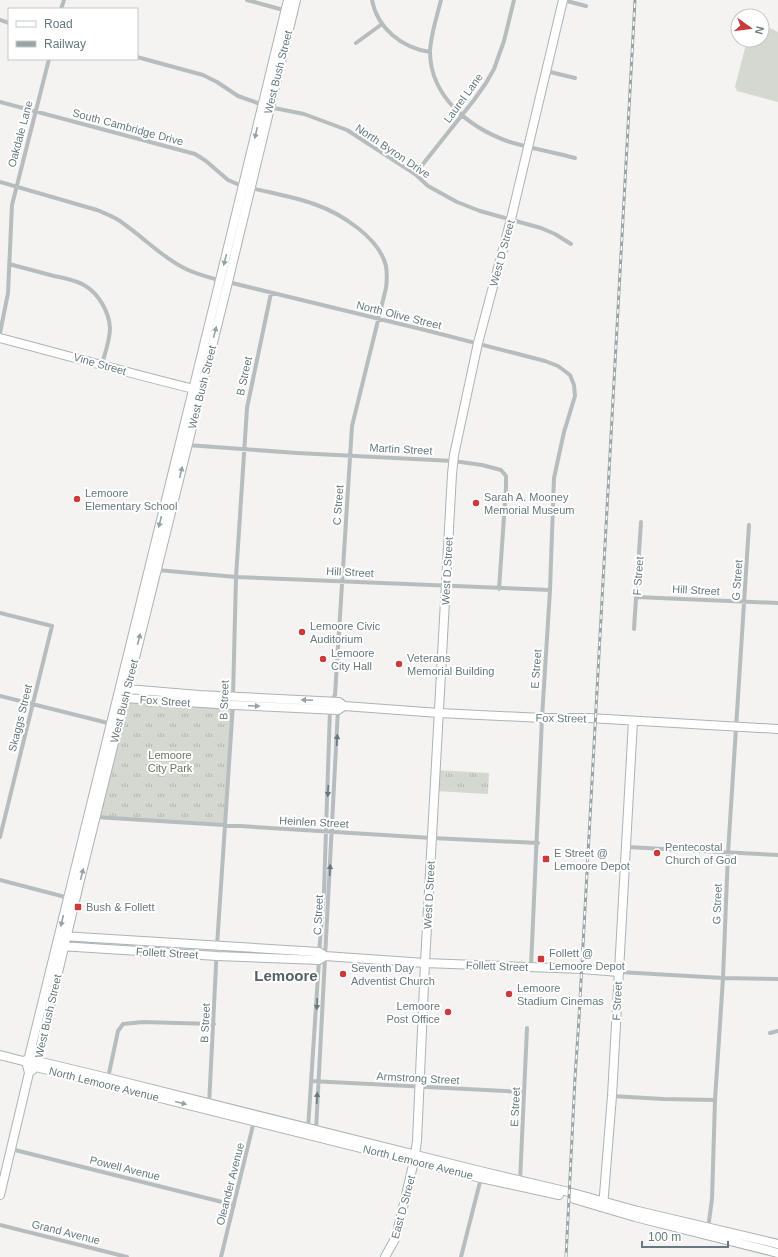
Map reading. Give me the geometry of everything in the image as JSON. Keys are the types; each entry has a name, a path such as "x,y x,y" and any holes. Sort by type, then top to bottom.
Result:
{"street":[{"path":"246,0 289,12"},
{"name":"West Bush Street","path":"288,0 289,12"},
{"name":"West Bush Street","path":"29,1073 26,1062 63,937 289,12 296,0"},
{"path":"372,0 376,13 387,30 402,42 412,47 430,52"},
{"path":"441,0 430,52 431,66 439,89 452,106 479,128 494,135 529,147 575,158"},
{"name":"Laurel Lane","path":"415,174 462,115 486,83 494,69 504,41 514,0"},
{"path":"563,0 586,6"},
{"name":"West D Street","path":"415,1158 453,461 478,344 529,147 563,0"},
{"path":"356,43 382,24"},
{"name":"North Byron Drive","path":"138,57 203,75 217,82 238,96 266,106 304,114 347,130 415,174 428,186 457,202 480,211 541,228 555,234 571,244"},
{"name":"Oakdale Lane","path":"0,333 8,293 12,205 49,60"},
{"path":"546,71 575,78"},
{"name":"South Cambridge Drive","path":"0,102 194,154 206,161 228,180 247,187 305,201 340,216 370,239 379,249 384,260 387,273 386,288 378,319"},
{"name":"North Olive Street","path":"0,182 97,210 111,216 123,223 177,264 195,273 545,361 558,366 570,375"},
{"path":"9,264 72,280 83,284 93,292 99,299 106,312 110,328 102,364"},
{"name":"B Street","path":"209,1106 217,946 233,705 236,577 247,408 270,293"},
{"name":"C Street","path":"311,1132 311,1082 332,832 342,581 352,426 378,319"},
{"name":"Vine Street","path":"0,338 197,390"},
{"name":"E Street","path":"531,967 538,843 542,718 550,590 554,478 564,432 574,401 574,385 570,375"},
{"name":"Martin Street","path":"183,444 297,453 453,461 501,470 506,476 499,589"},
{"name":"F Street","path":"634,629 641,522"},
{"name":"G Street","path":"708,1231 712,1199 715,1100 723,978 728,853 749,525"},
{"name":"Hill Street","path":"152,570 236,577 550,590"},
{"name":"Hill Street","path":"636,596 778,603"},
{"name":"Skaggs Street","path":"0,612 52,626 0,837"},
{"name":"Fox Street","path":"123,693 233,696 439,713 542,718 589,718 778,729"},
{"name":"Fox Street","path":"123,693 233,705 336,704"},
{"path":"0,696 114,724"},
{"name":"C Street","path":"311,1132 318,1082 326,832 336,704"},
{"name":"F Street","path":"603,1206 612,1096 633,721"},
{"name":"Heinlen Street","path":"92,818 538,843"},
{"path":"627,846 778,855"},
{"path":"0,880 72,899"},
{"name":"Follett Street","path":"63,937 217,946 321,956 425,963 582,969 723,978 778,979"},
{"name":"West Bush Street","path":"29,1073 37,1064 60,946"},
{"name":"Follett Street","path":"60,946 217,956 321,956"},
{"path":"107,1081 118,1031 123,1024 143,1022 214,1024"},
{"name":"E Street","path":"519,1184 527,1028"},
{"path":"770,1033 778,1031"},
{"name":"North Lemoore Avenue","path":"0,1055 481,1175 519,1184 569,1192 603,1206 708,1231 778,1244"},
{"path":"0,1195 29,1073"},
{"name":"Armstrong Street","path":"311,1082 524,1092"},
{"path":"612,1096 715,1100"},
{"name":"Oleander Avenue","path":"221,1257 255,1118"},
{"name":"Powell Avenue","path":"11,1149 234,1205"},
{"name":"East D Street","path":"385,1257 396,1237 415,1158"},
{"path":"461,1257 481,1175"},
{"name":"Grand Avenue","path":"0,1225 127,1257"},
{"name":"North Lemoore Avenue","path":"708,1231 778,1253"}],"green space":[{"path":"770,28 778,32 778,102 737,91 735,87 745,48 770,48"},
{"name":"Lemoore City Park","path":"125,698 233,705 225,825 96,817"},
{"path":"435,770 489,773 488,794 435,791"}],"railway":[{"path":"566,1257 635,0"}],"place":[{"name":"Lemoore Elementary School","path":"77,499"},
{"name":"Sarah A. Mooney Memorial Museum","path":"476,503"},
{"name":"Lemoore Civic Auditorium","path":"302,632"},
{"name":"Lemoore City Hall","path":"323,659"},
{"name":"Veterans Memorial Building","path":"399,664"},
{"name":"Pentecostal Church of God","path":"657,853"},
{"name":"E Street @ Lemoore Depot","path":"546,859"},
{"name":"Bush & Follett","path":"78,907"},
{"name":"Follett @ Lemoore Depot","path":"541,959"},
{"name":"Seventh Day Adventist Church","path":"343,974"},
{"name":"Lemoore Stadium Cinemas","path":"509,994"},
{"name":"Lemoore Post Office","path":"448,1012"}],"district":[{"name":"Lemoore","path":"286,975"}]}
